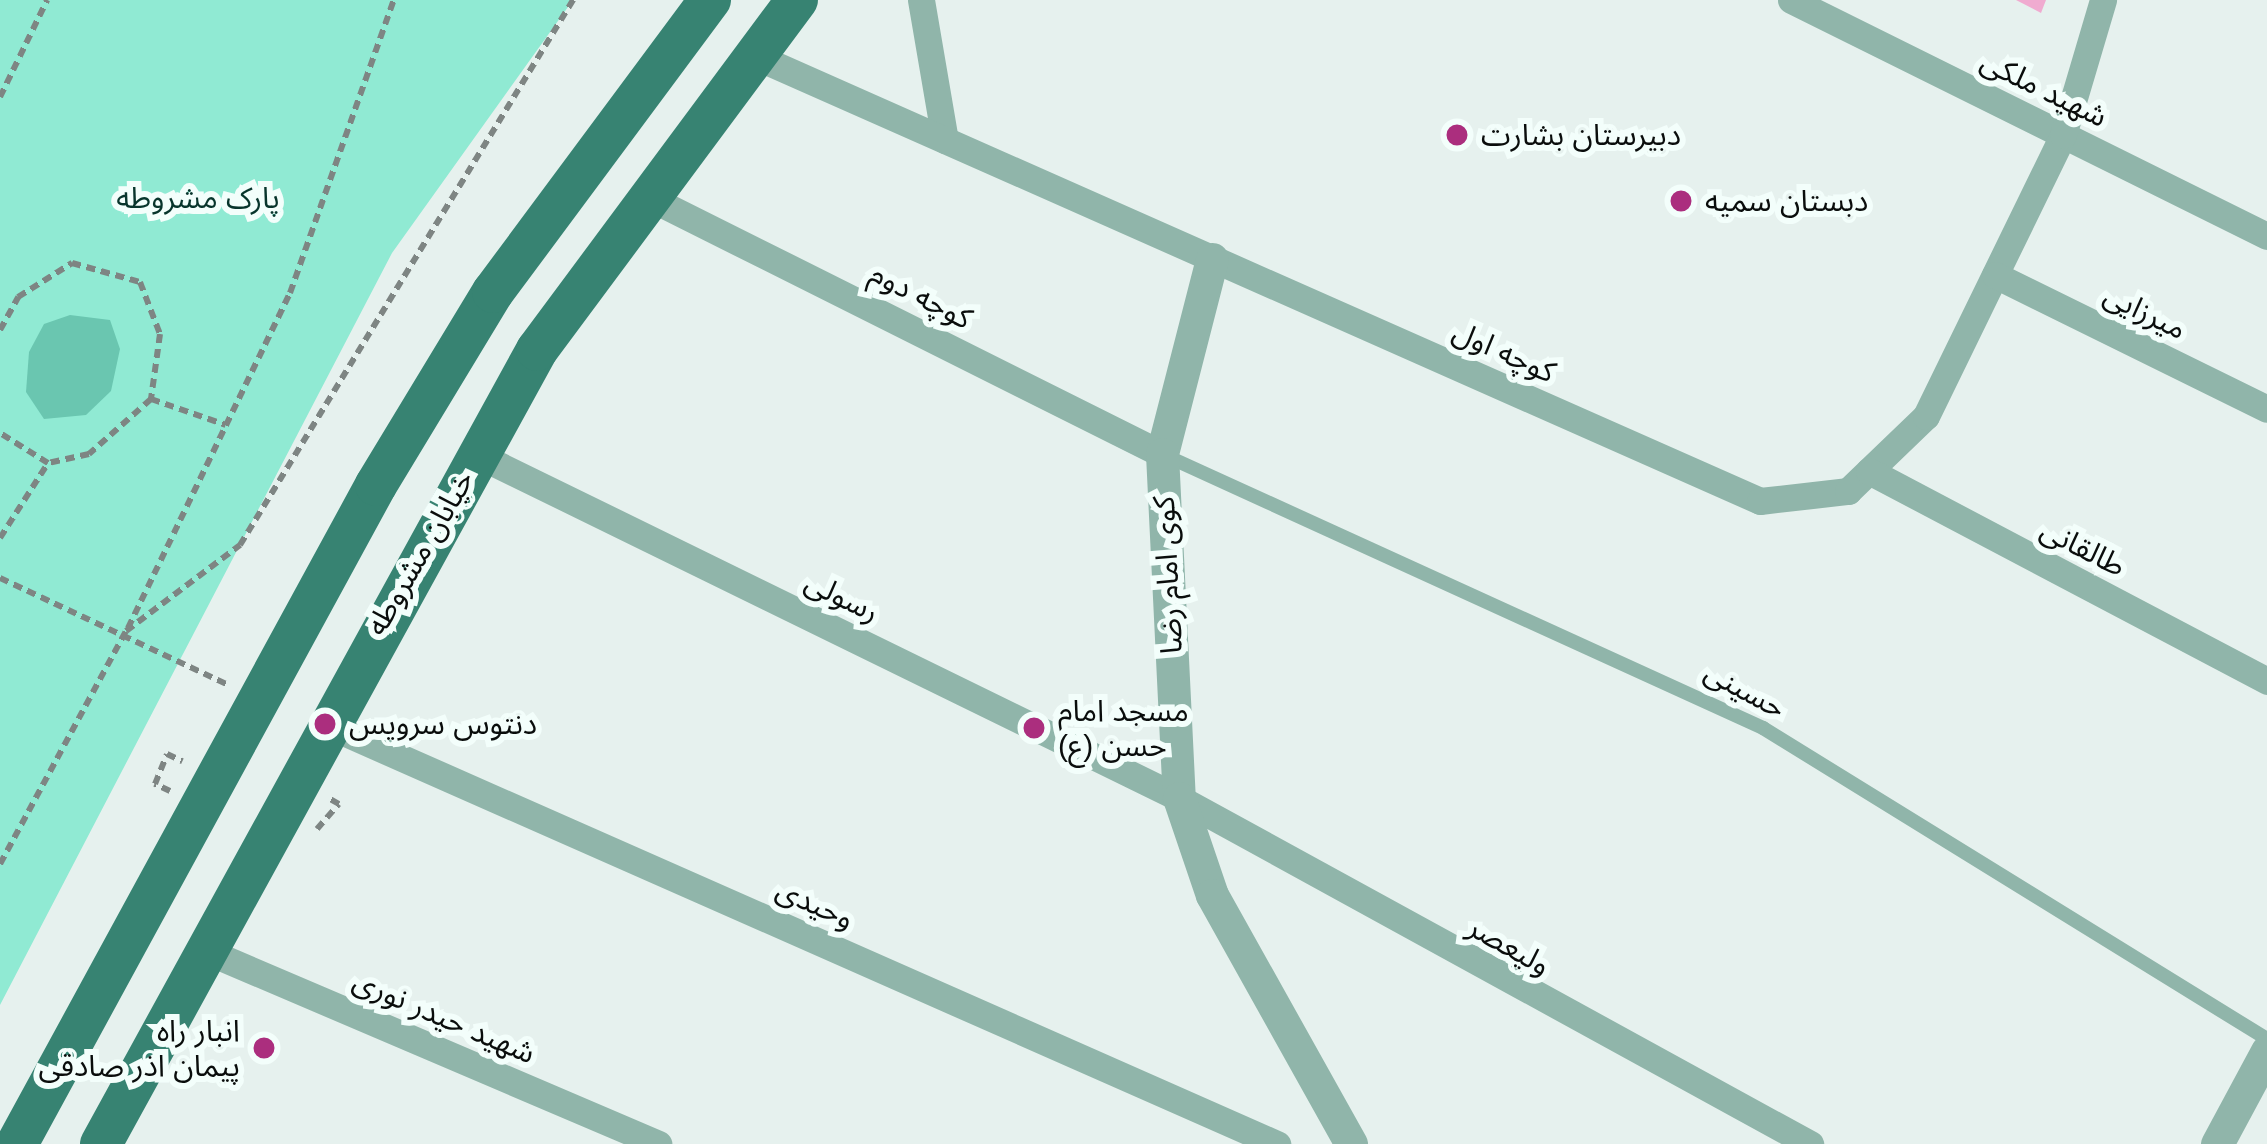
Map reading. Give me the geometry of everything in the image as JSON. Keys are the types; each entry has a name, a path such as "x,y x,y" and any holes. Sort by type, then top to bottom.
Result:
{"main road":[{"path":"17,1144 257,701 493,292 710,0"},
{"name":"خیابان مشروطه","path":"101,1144 325,724 476,454 650,198 797,0"}],"street":[{"path":"921,0 945,140"},
{"name":"شهید ملکی","path":"1791,0 2267,236"},
{"name":"کوچه اول","path":"755,56 1760,501 1848,491 1926,416 2063,135 2103,0"},
{"name":"کوچه دوم","path":"650,198 1162,454"},
{"name":"کوی امام رضا","path":"1212,259 1162,454 1179,798 1212,895 1352,1144"},
{"name":"میرزایی","path":"1995,275 2267,409"},
{"name":"رسولی","path":"476,454 1179,798"},
{"name":"طالقانی","path":"1869,471 2267,681"},
{"name":"وحیدی","path":"325,724 1277,1144"},
{"name":"ولیعصر","path":"1179,798 1810,1144"},
{"name":"شهید حیدر نوری","path":"204,950 658,1144"},
{"path":"2217,1144 2267,1051"}],"lane":[{"name":"حسینی","path":"1162,454 1763,728 2267,1039"}],"path":[{"path":"0,97 47,0"},
{"path":"0,863 126,631 290,293 394,0"},
{"path":"126,631 240,545 573,0"},
{"path":"0,330 18,297 72,263 140,282 160,334 151,399 89,454 48,464 0,538"},
{"path":"151,399 226,425"},
{"path":"0,434 48,464"},
{"path":"0,578 126,631 257,701"},
{"path":"155,784 167,754"},
{"path":"321,831 339,804"}],"green space":[{"name":"پارک مشروطه","path":"0,0 573,0 392,253 0,1005"}],"shaded area":[{"path":"70,315 110,320 120,349 111,391 86,415 44,419 26,392 29,352 44,324"}],"building":[{"path":"2016,0 2046,0 2041,13"}],"place":[{"name":"دبیرستان بشارت","path":"1457,135"},
{"name":"دبستان سمیه","path":"1681,201"},
{"name":"دنتوس سرویس","path":"325,724"},
{"name":"مسجد امام حسن (ع)","path":"1034,728"},
{"name":"انبار راه پیمان اذر صادقی","path":"264,1048"}]}
